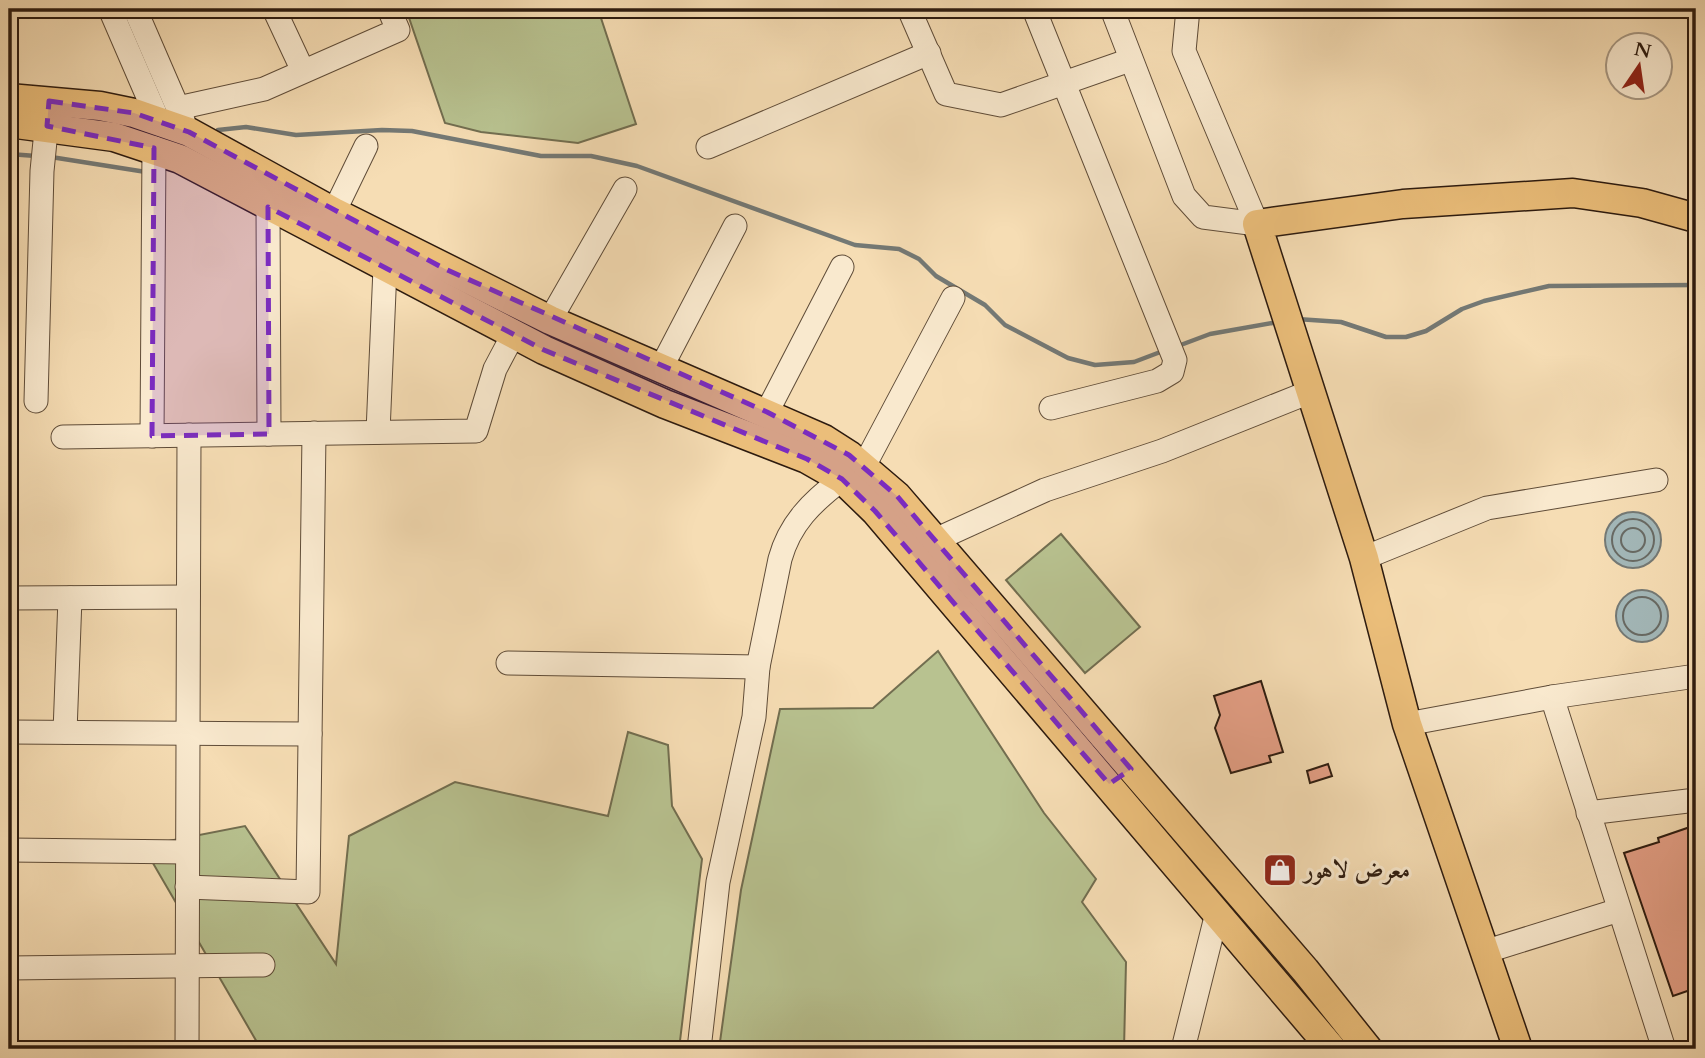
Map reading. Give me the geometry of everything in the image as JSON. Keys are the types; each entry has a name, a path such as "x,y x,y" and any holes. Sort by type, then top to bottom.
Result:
{"main road":[{"path":"9,98 47,124"},
{"path":"47,124 100,106 175,120 334,212 538,314 824,439 853,473 874,511 1305,970 1368,1049"},
{"path":"9,123 47,124 154,148 207,173 513,335 664,404 807,459 853,473 897,496 1120,776 1217,913 1332,1049"},
{"path":"1518,1049 1407,724 1364,558 1257,224 1403,204 1573,193 1642,203 1696,218"},
{"path":"513,335 538,314"}],"street":[{"path":"110,9 175,120"},
{"path":"135,9 175,120"},
{"path":"274,9 303,71"},
{"path":"175,120 264,89 398,30 389,9"},
{"path":"909,9 946,94 1001,105 1130,60"},
{"path":"1034,9 1172,350 1172,372 1157,381 1051,408"},
{"path":"1112,9 1176,181 1193,209 1212,219 1257,224 1184,51 1188,9"},
{"path":"708,147 929,53"},
{"path":"36,401 42,171 47,124"},
{"path":"334,212 366,146"},
{"path":"152,436 154,148"},
{"path":"538,314 625,189"},
{"path":"268,207 269,434"},
{"path":"661,368 734,226"},
{"path":"767,412 842,267"},
{"path":"378,432 385,268"},
{"path":"699,1049 718,882 754,717 758,667 785,542 800,517 853,473 953,298"},
{"path":"63,437 476,431 495,369 513,335"},
{"path":"933,541 1045,490 1162,451 1312,391"},
{"path":"187,887 308,892 314,433"},
{"path":"187,1049 189,435"},
{"path":"1364,558 1487,509 1656,480"},
{"path":"9,598 188,597"},
{"path":"65,732 70,598"},
{"path":"508,663 758,667"},
{"path":"1407,724 1552,696 1696,676"},
{"path":"1552,696 1664,1049"},
{"path":"9,732 310,734"},
{"path":"1588,813 1696,800"},
{"path":"9,850 187,852"},
{"path":"1484,952 1619,910"},
{"path":"1183,1049 1217,913"},
{"path":"9,968 262,965"}],"highlighted area":[{"path":"49,101 134,113 189,132 445,269 767,412 849,455 897,496 1131,769 1109,784 875,511 842,479 807,459 544,350 268,207 269,434 152,436 154,148 47,126"}],"green space":[{"path":"406,9 605,9 599,12 636,124 578,143 481,132 445,123"},
{"path":"1061,534 1140,627 1085,673 1006,580"},
{"path":"938,651 1044,813 1096,879 1082,902 1126,962 1124,1049 719,1049 741,890 780,709 873,708"},
{"path":"628,732 668,745 672,806 702,859 679,1049 261,1049 143,846 245,826 336,964 349,836 455,782 608,816"}],"water":[{"path":"1628,512 1638,512 1653,520 1659,529 1659,551 1653,560 1638,568 1628,568 1610,556 1605,545 1605,535 1617,517"},
{"path":"1642,590 1661,597 1668,616 1661,635 1642,642 1623,635 1616,616 1623,597"}],"building":[{"path":"1261,681 1283,752 1269,756 1271,762 1231,773 1215,728 1220,715 1214,696"},
{"path":"1328,764 1332,776 1310,783 1307,771"},
{"path":"1696,825 1696,919 1690,921 1696,939 1696,988 1673,996 1624,853 1659,842 1658,838"}],"waterway":[{"path":"218,130 246,127 296,135 412,131 541,156 591,156 637,166 855,245 899,249 919,259 936,276 985,305 1005,325 1068,358 1095,365 1134,362 1163,351"},
{"path":"9,154 36,156"},
{"path":"51,157 146,172"},
{"path":"1297,319 1341,322 1386,337 1406,337 1426,331 1462,309 1484,301 1549,286 1696,285"},
{"path":"1178,346 1210,334 1278,322"}],"place":[{"name":"معرض لاهور","path":"1280,870"}]}
